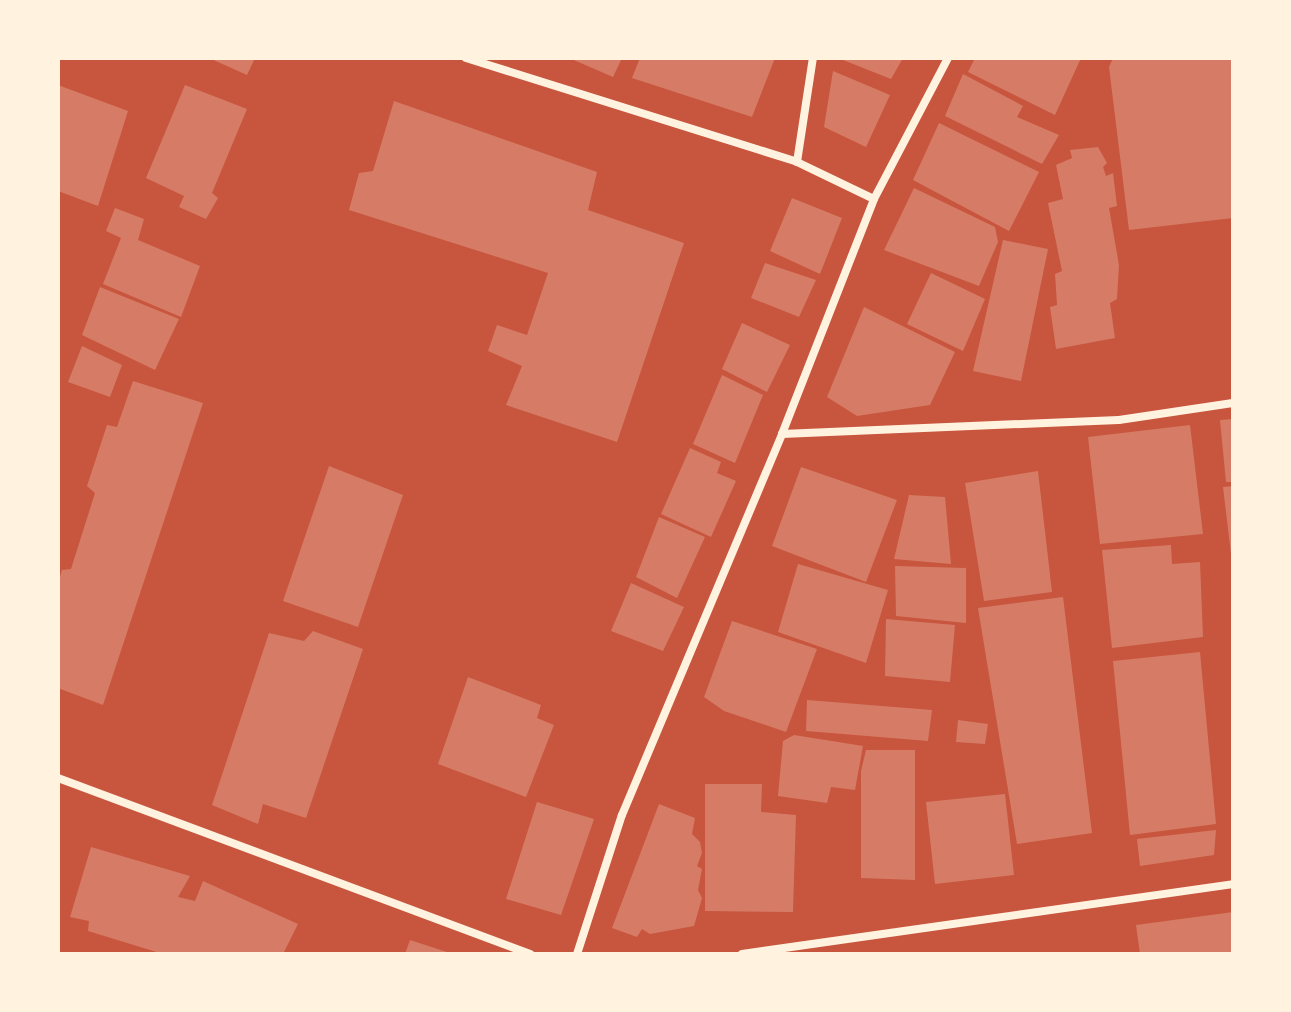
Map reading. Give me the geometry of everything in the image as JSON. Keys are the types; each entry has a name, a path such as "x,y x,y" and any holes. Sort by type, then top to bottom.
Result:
{"street":[{"path":"466,58 797,162 874,199"},
{"path":"505,70 510,58"},
{"path":"797,162 813,58"},
{"path":"577,954 622,815 782,434 874,199 948,58"},
{"path":"782,434 1119,420 1233,403"},
{"path":"58,778 530,954"},
{"path":"742,954 1233,884"}],"building":[{"path":"209,58 255,58 247,75"},
{"path":"569,58 622,58 613,77"},
{"path":"640,58 775,58 752,117 632,78"},
{"path":"838,58 903,58 891,79"},
{"path":"975,58 1081,58 1055,115 968,72"},
{"path":"1113,58 1233,58 1233,218 1129,230 1109,67"},
{"path":"833,71 890,95 866,147 824,127"},
{"path":"963,74 1023,106 1017,117 1059,135 1042,164 945,116"},
{"path":"58,85 128,111 98,206 58,191"},
{"path":"185,85 247,109 212,193 218,198 206,219 179,207 184,196 146,178"},
{"path":"394,101 597,172 588,210 684,243 617,442 506,405 522,366 488,351 497,325 527,335 548,273 349,210 359,173 373,171"},
{"path":"939,123 1039,172 1009,231 913,180"},
{"path":"1098,147 1107,163 1103,167 1106,176 1113,173 1117,206 1109,208 1119,265 1117,299 1110,303 1115,338 1056,349 1050,307 1057,305 1055,274 1062,271 1048,203 1063,199 1056,165 1072,158 1070,150"},
{"path":"914,188 995,227 998,242 979,286 884,250"},
{"path":"792,198 842,218 820,274 770,251"},
{"path":"115,208 144,219 138,240 200,266 181,317 103,284 121,238 106,231"},
{"path":"1003,240 1048,249 1021,381 973,371"},
{"path":"765,263 816,280 799,317 751,298"},
{"path":"931,273 985,299 963,351 907,324"},
{"path":"100,287 179,319 155,370 82,335"},
{"path":"864,307 955,352 930,405 857,416 827,397"},
{"path":"742,323 790,345 767,392 722,369"},
{"path":"82,346 122,365 110,397 68,382"},
{"path":"722,375 763,395 735,463 693,444"},
{"path":"133,381 203,403 103,705 58,688 58,583 62,570 71,569 95,493 87,486 107,425 117,427"},
{"path":"1233,419 1233,482 1226,482 1220,420"},
{"path":"1190,425 1203,534 1100,544 1088,437"},
{"path":"690,448 721,462 717,473 736,481 711,537 661,514"},
{"path":"329,466 403,495 358,627 283,601"},
{"path":"801,467 897,500 866,582 772,546"},
{"path":"1038,471 1052,592 984,601 965,483"},
{"path":"1233,486 1233,554 1231,554 1223,487"},
{"path":"909,495 945,497 951,564 894,559"},
{"path":"659,517 705,537 677,598 636,577"},
{"path":"1171,545 1172,564 1200,562 1203,637 1112,648 1102,550"},
{"path":"798,564 888,590 866,663 778,632"},
{"path":"895,566 966,568 966,623 896,616"},
{"path":"631,583 684,607 663,651 611,631"},
{"path":"1063,597 1092,833 1017,844 978,608"},
{"path":"886,619 955,625 950,682 885,676"},
{"path":"732,621 817,649 786,732 724,711 704,697"},
{"path":"313,631 363,649 306,818 263,804 258,824 212,805 269,633 304,641"},
{"path":"1200,652 1216,824 1130,835 1113,661"},
{"path":"468,677 541,705 537,718 554,725 526,797 438,764"},
{"path":"807,700 932,710 928,741 806,731"},
{"path":"958,720 988,724 985,744 956,742"},
{"path":"794,735 863,746 855,790 831,787 827,803 778,796 783,741"},
{"path":"866,750 915,750 915,880 861,878 861,771"},
{"path":"705,784 762,784 761,812 796,815 793,912 705,911"},
{"path":"1005,794 1014,875 935,884 926,802"},
{"path":"537,802 594,819 561,915 506,899"},
{"path":"659,804 695,818 692,834 700,842 702,853 697,866 702,869 698,890 702,898 694,926 650,934 642,929 637,937 612,928"},
{"path":"1216,830 1214,855 1140,866 1137,839"},
{"path":"91,847 190,876 178,897 195,901 203,881 298,924 283,954 163,954 88,931 89,921 70,917"},
{"path":"1233,912 1233,954 1140,954 1136,925"},
{"path":"410,940 450,953 450,954 405,954"}]}
